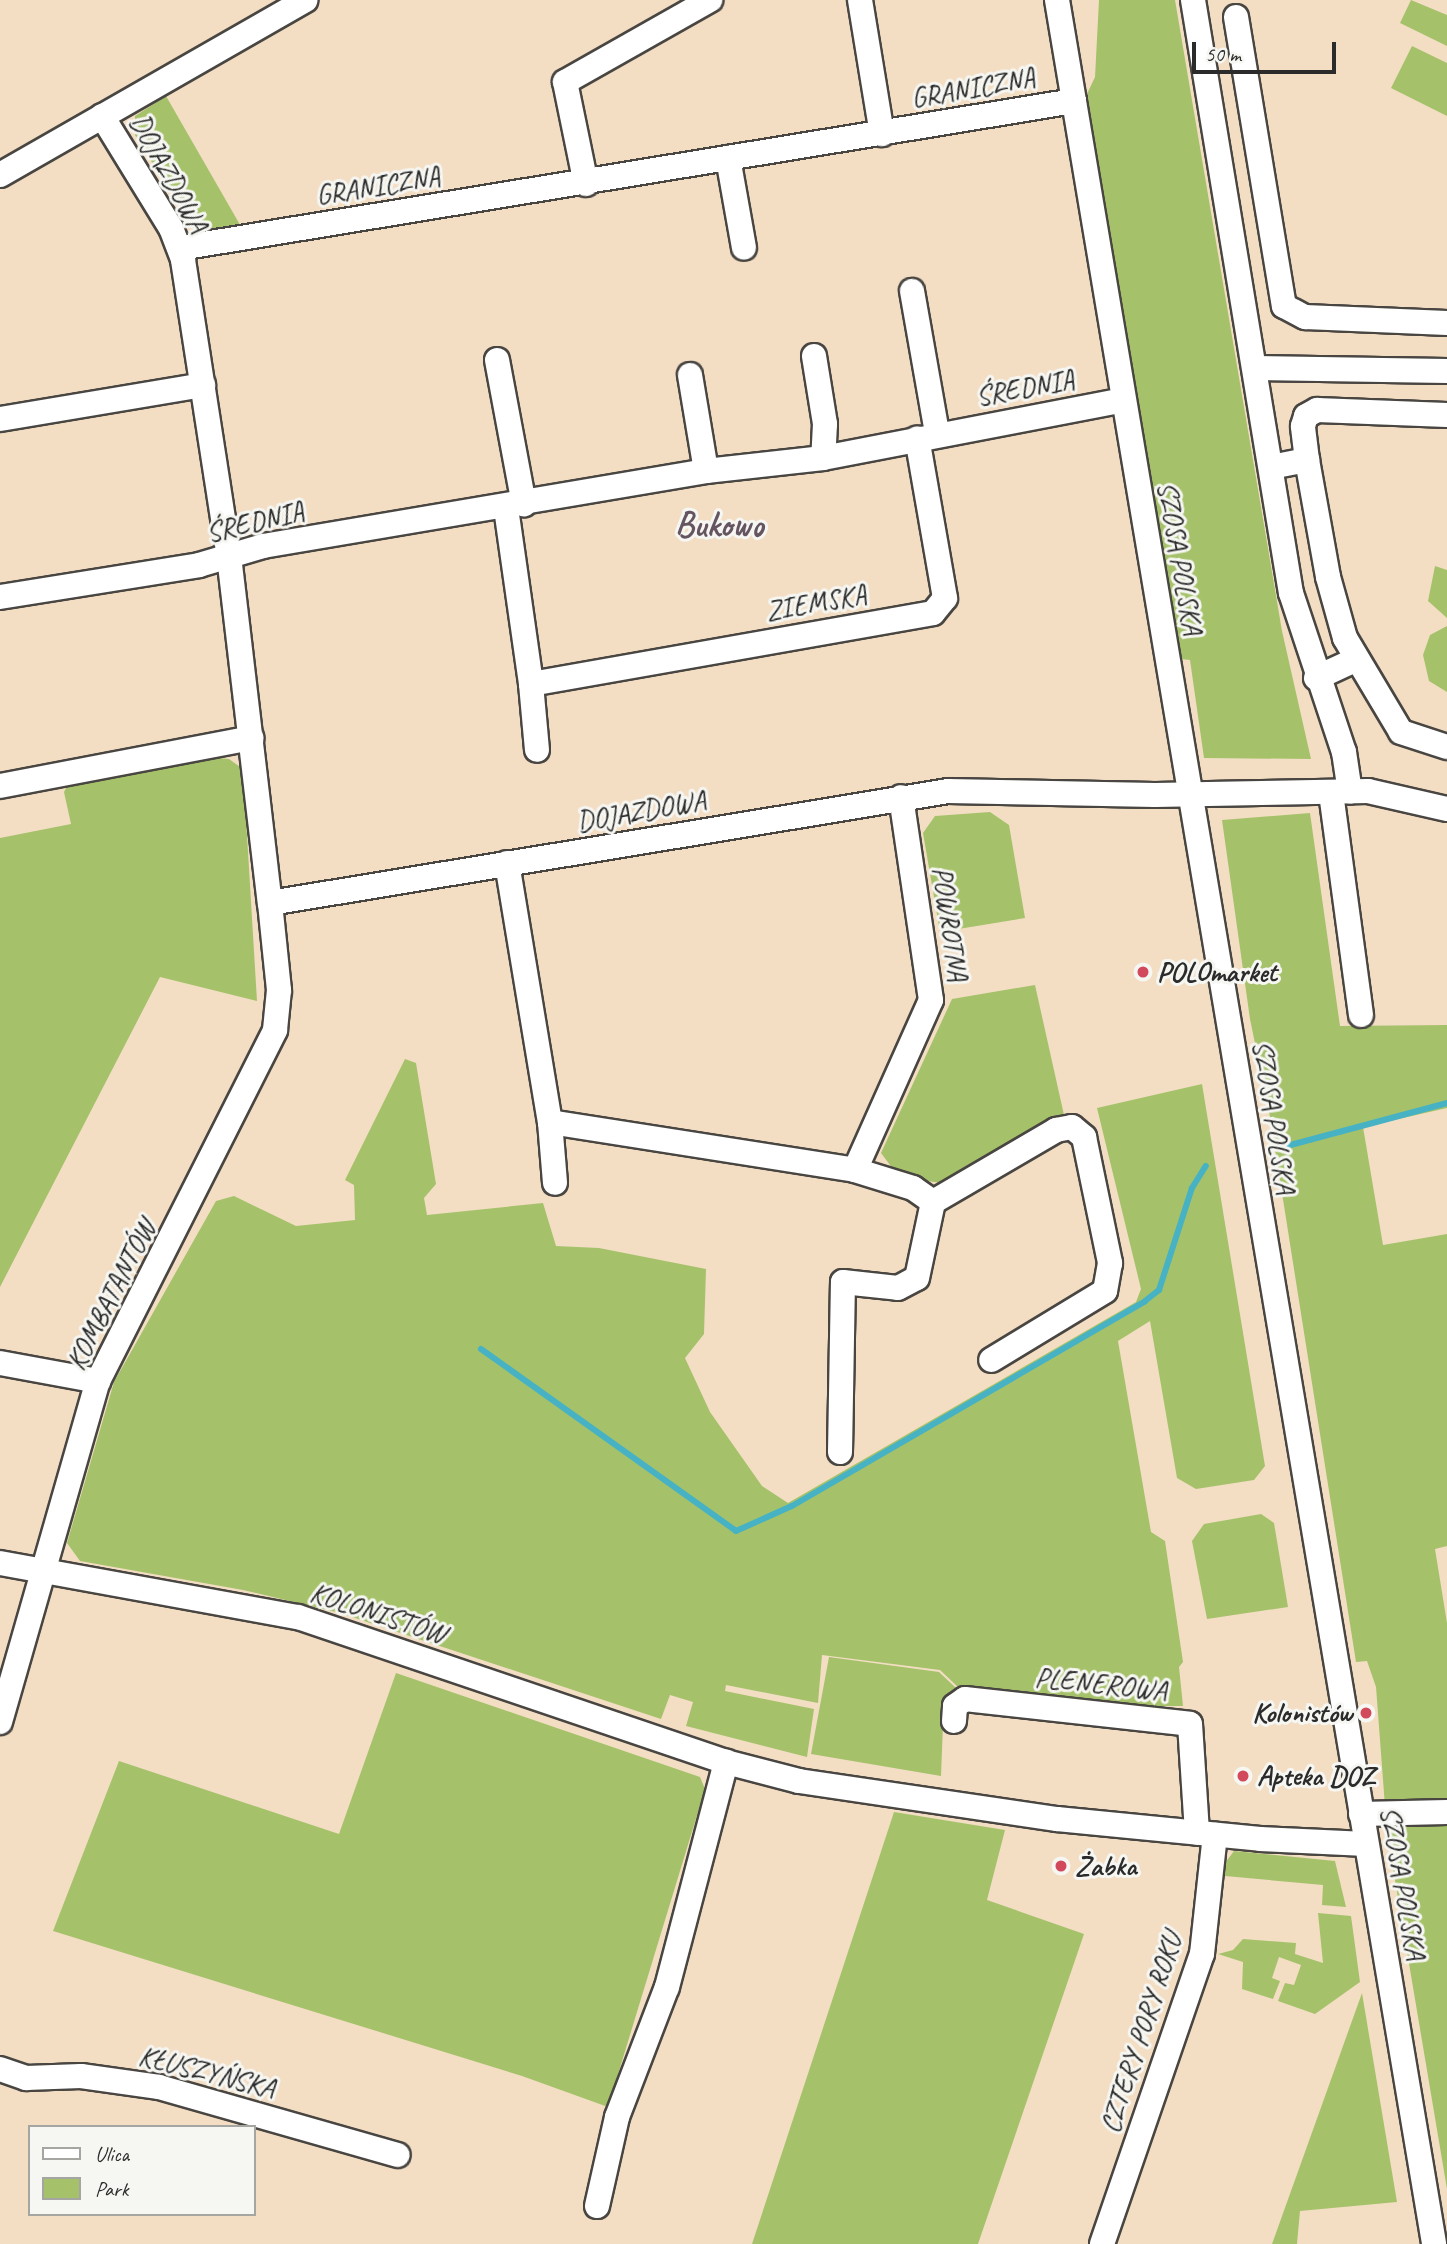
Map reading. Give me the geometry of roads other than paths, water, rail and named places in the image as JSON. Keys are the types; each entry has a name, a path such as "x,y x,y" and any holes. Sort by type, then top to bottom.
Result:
{"street":[{"path":"0,175 305,0"},
{"path":"586,184 565,82 710,0"},
{"name":"GRANICZNA","path":"860,0 882,134"},
{"name":"SZOSA POLSKA","path":"1056,0 1434,2244"},
{"path":"1193,0 1291,593 1317,678 1344,752 1340,792 1361,1014"},
{"path":"1199,39 1237,25 1284,306 1299,317 1447,323"},
{"name":"GRANICZNA","path":"180,248 586,184 1074,101"},
{"name":"DOJAZDOWA","path":"102,116 180,248 229,556 270,903 901,797 972,789 1189,795 1340,792 1408,797 1447,809"},
{"path":"728,159 744,247"},
{"path":"1238,264 1275,259"},
{"path":"912,291 927,436"},
{"path":"814,356 825,424 823,458"},
{"path":"497,360 515,506 537,750"},
{"path":"1255,368 1447,371"},
{"path":"690,375 706,471"},
{"path":"0,419 203,385"},
{"name":"ŚREDNIA","path":"0,597 200,565 263,546 515,506 706,471 823,458 1123,400"},
{"path":"1447,415 1317,410 1306,416 1303,426 1337,616 1356,659 1401,732 1447,747"},
{"name":"ZIEMSKA","path":"531,684 933,612 945,598 927,436"},
{"path":"1271,467 1307,460"},
{"path":"1317,678 1356,659"},
{"path":"0,786 251,738"},
{"name":"POWROTNA","path":"855,1170 931,1000 901,797"},
{"path":"507,863 550,1122 555,1183"},
{"name":"KOMBATANTÓW","path":"0,1722 41,1570 98,1381 275,1030 279,990 270,903"},
{"path":"550,1122 855,1170 913,1188 933,1202"},
{"path":"839,1452 843,1282 898,1288 917,1278 933,1202 1056,1130 1072,1127 1084,1137 1110,1263 1105,1291 991,1360"},
{"path":"0,1363 98,1381"},
{"name":"KOLONISTÓW","path":"0,1563 298,1617 726,1762 799,1781 997,1812 1206,1834 1366,1843"},
{"name":"PLENEROWA","path":"954,1721 955,1706 964,1699 1190,1724 1206,1834"},
{"path":"597,2206 617,2117 667,1987 726,1762"},
{"path":"1361,1814 1447,1812"},
{"name":"CZTERY PORY ROKU","path":"1102,2244 1198,1967 1208,1922 1206,1834"},
{"name":"KŁUSZYŃSKA","path":"0,2069 26,2078 81,2076 159,2087 398,2155"}],"waterway":[{"path":"1283,1147 1447,1103"},
{"path":"481,1349 736,1531 792,1506 1145,1301 1159,1290 1192,1188 1206,1166"}],"place":[{"name":"POLOmarket","path":"1143,972"},
{"name":"Kolonistów","path":"1366,1713"},
{"name":"Apteka DOZ","path":"1243,1776"},
{"name":"Żabka","path":"1061,1866"}],"district":[{"name":"Bukowo","path":"719,525"}]}
